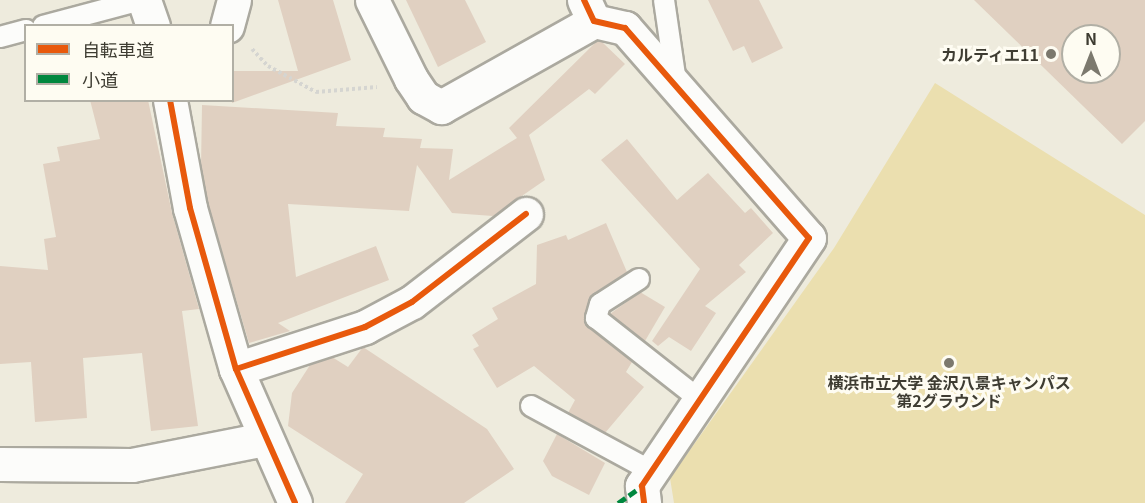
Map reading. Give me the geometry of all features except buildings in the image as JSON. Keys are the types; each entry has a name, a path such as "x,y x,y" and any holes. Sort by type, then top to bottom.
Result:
{"street":[{"path":"142,0 152,24"},
{"path":"234,0 237,35"},
{"path":"372,0 411,79 423,97 441,106 589,11 625,28 809,238 651,471 642,486 644,503"},
{"path":"170,102 190,208 236,369 264,439 295,503"},
{"path":"236,369 365,327 412,302 526,214"},
{"path":"0,464 132,465 264,439"}],"lane":[{"path":"51,24 142,0"},
{"path":"664,0 677,87"},
{"path":"0,37 24,31"},
{"path":"639,279 600,304 596,318 699,399"},
{"path":"531,406 651,471"}],"path":[{"path":"237,35 268,66 316,92 366,90 411,79"}],"shaded area":[{"name":"横浜市立大学 金沢八景キャンパス 第2グラウンド","path":"935,83 1145,215 1145,503 674,503 670,478 834,248"}],"marked path":[{"path":"618,503 642,486"}],"cycle path":[{"path":"584,0 594,21 625,28 809,238 642,486 644,503"},
{"path":"170,102 190,208 236,369 295,503"},
{"path":"236,369 365,327 412,302 526,214"}],"place":[{"name":"カルティエ11","path":"1051,54"},
{"name":"横浜市立大学 金沢八景キャンパス 第2グラウンド","path":"949,363"}]}
